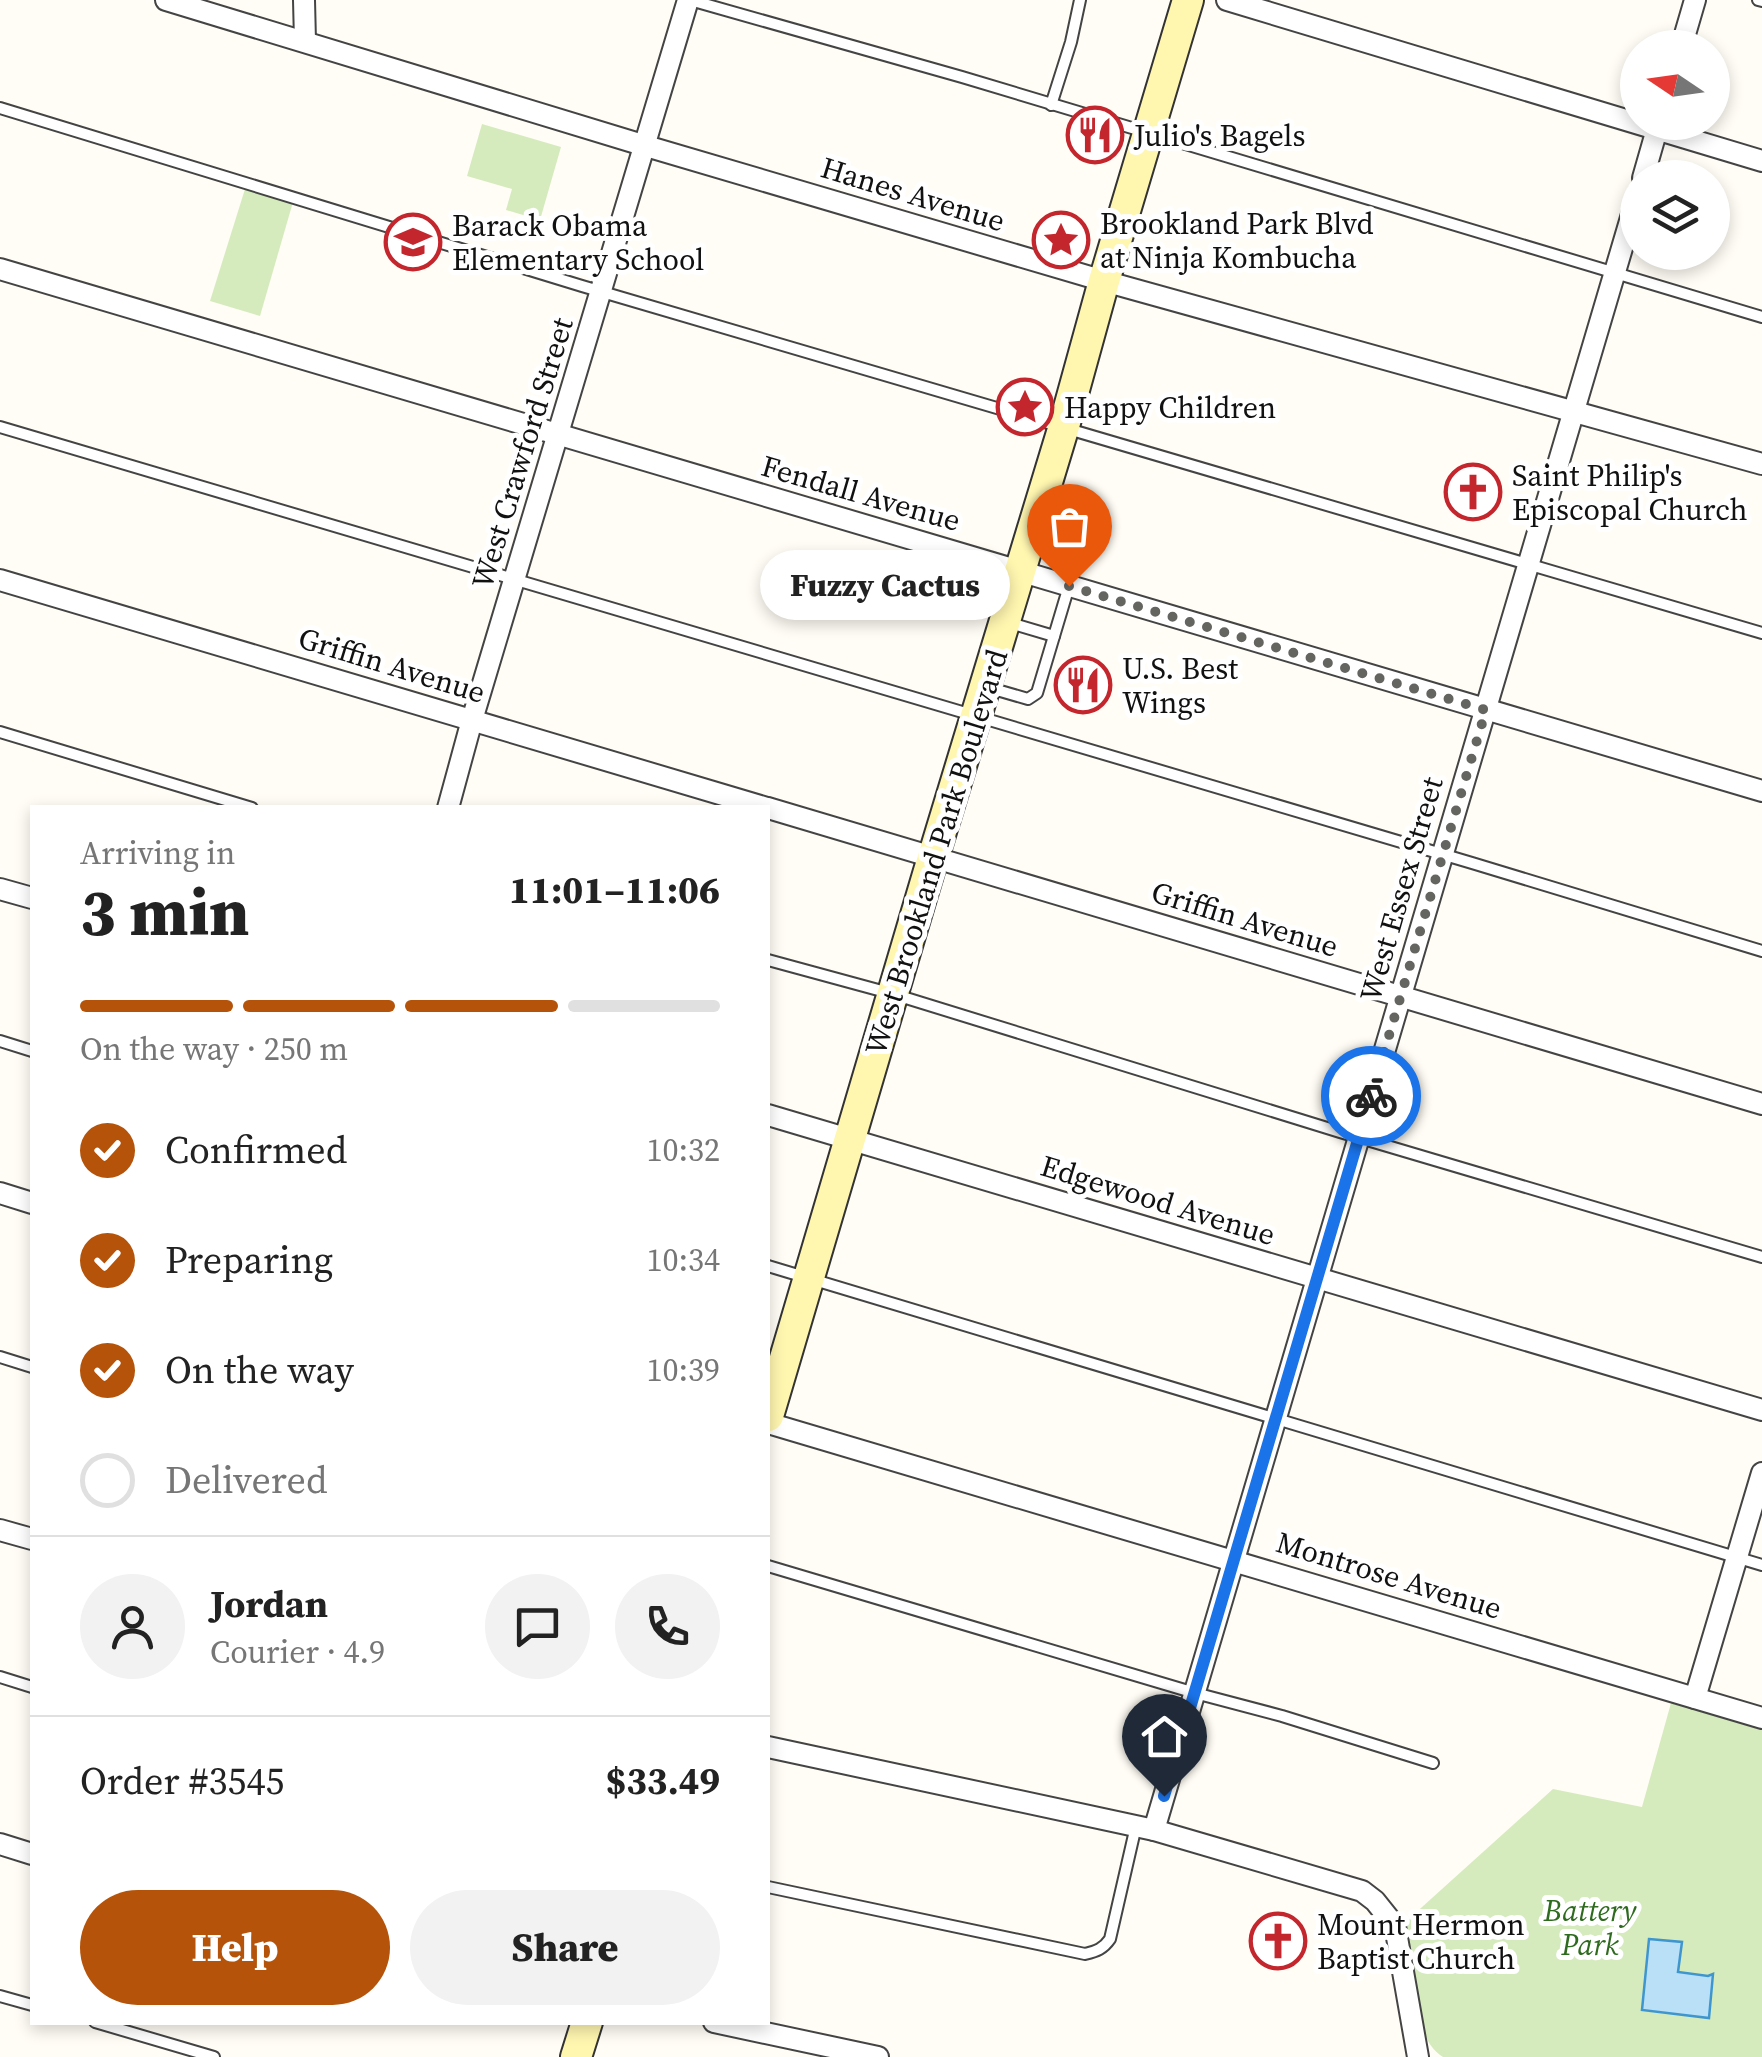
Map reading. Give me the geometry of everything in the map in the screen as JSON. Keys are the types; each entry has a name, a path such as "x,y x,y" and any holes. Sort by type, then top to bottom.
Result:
{"main road":[{"name":"West Brookland Park Boulevard","path":"770,1413 1188,0"},
{"path":"576,2057 586,2025"}],"street":[{"name":"Hanes Avenue","path":"166,0 1104,282 1762,464"},
{"path":"304,0 305,40"},
{"name":"West Crawford Street","path":"449,805 689,0"},
{"path":"1227,0 1620,116"},
{"path":"1686,30 1695,0"},
{"path":"1698,140 1762,161"},
{"name":"West Essex Street","path":"1145,1828 1195,1693 1620,253"},
{"name":"Fendall Avenue","path":"0,268 1762,792"},
{"name":"Griffin Avenue","path":"0,580 757,805"},
{"name":"Griffin Avenue","path":"770,809 1762,1104"},
{"path":"0,889 30,897"},
{"name":"Edgewood Avenue","path":"770,1116 1762,1410"},
{"path":"0,1193 30,1202"},
{"name":"Montrose Avenue","path":"770,1421 1762,1718"},
{"path":"1695,1698 1762,1473"},
{"path":"0,1530 30,1538"},
{"path":"770,1746 1145,1828 1362,1892 1376,1901 1394,1926 1418,2057"},
{"path":"0,1844 30,1853"},
{"path":"728,2025 878,2057"}],"lane":[{"path":"689,0 898,58 1762,317"},
{"path":"1052,105 1080,0"},
{"path":"0,108 602,292 1762,633"},
{"path":"0,427 1762,951"},
{"path":"985,687 1028,699 1037,693 1069,586"},
{"path":"1004,621 1054,636"},
{"path":"0,732 242,805"},
{"path":"770,961 893,994 1762,1257"},
{"path":"0,1040 30,1049"},
{"path":"770,1267 1762,1565"},
{"path":"0,1358 30,1367"},
{"path":"770,1567 1433,1764"},
{"path":"0,1677 30,1686"},
{"path":"770,1887 1086,1954 1098,1951 1110,1940 1118,1897 1145,1828"},
{"path":"0,1996 30,2004"},
{"path":"105,2025 214,2057"}],"green space":[{"path":"482,124 561,147 540,220 506,210 512,189 467,176"},
{"path":"245,189 293,202 260,316 210,301"},
{"name":"Battery Park","path":"1671,1703 1762,1730 1762,2057 1443,2057 1423,2030 1401,1926 1553,1789 1642,1807"}],"water":[{"path":"1649,1939 1682,1942 1678,1972 1713,1974 1709,2018 1642,2010"}],"way so far":[{"path":"1069,586 1486,710 1371,1096"}],"place":[{"name":"Julio's Bagels","path":"1095,135"},
{"name":"Brookland Park Blvd at Ninja Kombucha","path":"1061,240"},
{"name":"Barack Obama Elementary School","path":"413,242"},
{"name":"Happy Children","path":"1025,407"},
{"name":"Saint Philip's Episcopal Church","path":"1473,492"},
{"name":"Fuzzy Cactus","path":"1069,586"},
{"name":"U.S. Best Wings","path":"1083,685"},
{"name":"Mount Hermon Baptist Church","path":"1278,1941"}],"route":[{"path":"1164,1796 1371,1096"}]}
